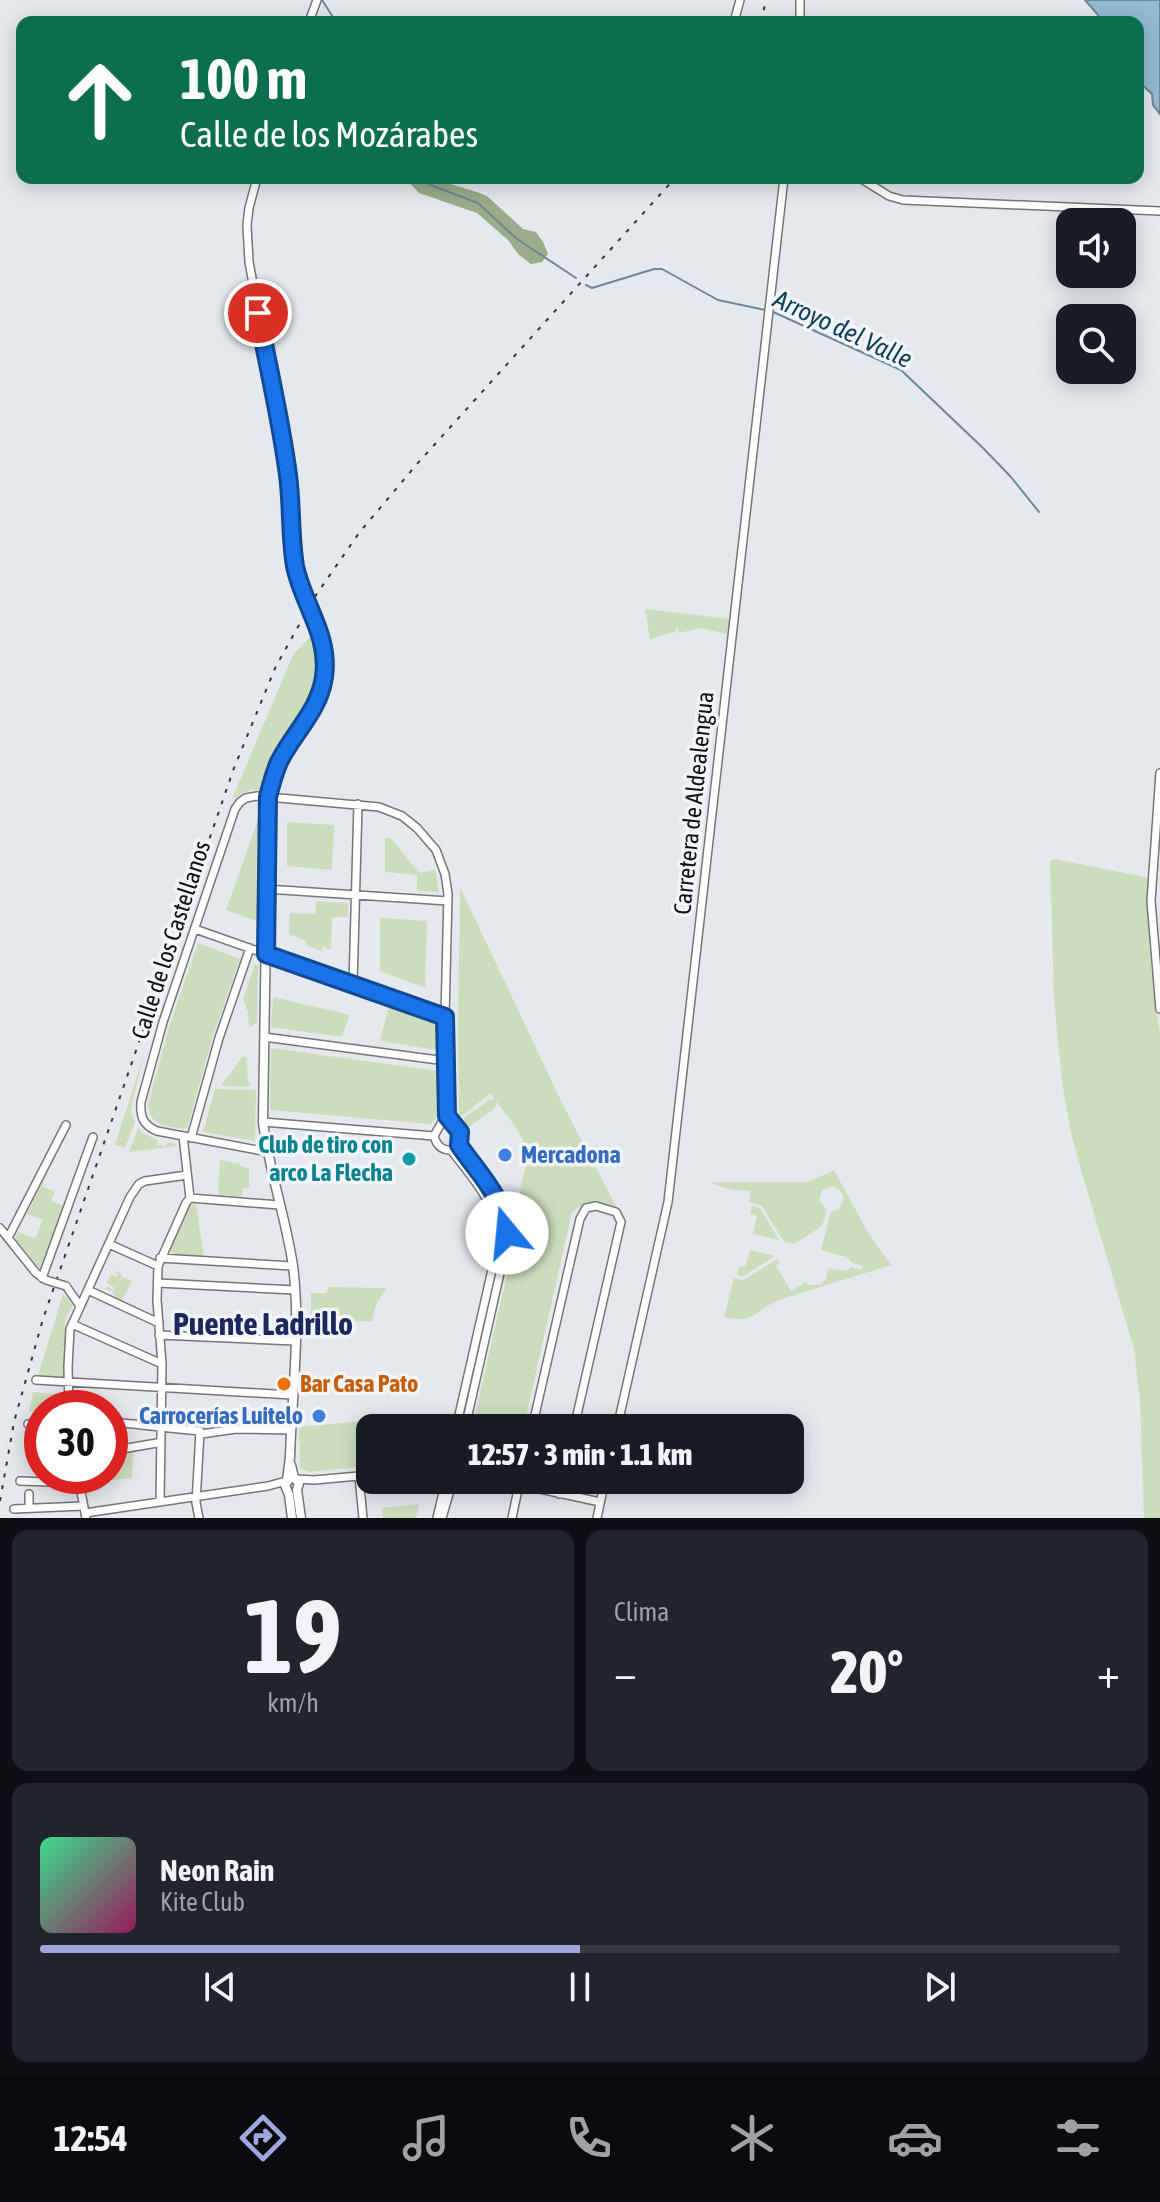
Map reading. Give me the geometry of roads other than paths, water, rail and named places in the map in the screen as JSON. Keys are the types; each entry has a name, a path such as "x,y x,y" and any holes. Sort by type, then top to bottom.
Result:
{"main road":[{"path":"268,797 263,1122 295,1290 290,1457 292,1518"},
{"path":"292,1484 301,1518"}],"street":[{"path":"255,184 247,225 248,252 287,466 293,549 300,584 325,648 321,691 308,719 278,763 268,797 358,804 390,811 417,828 436,850 446,879 448,901 445,1017 447,1116 434,1136 436,1144 443,1150 459,1145"},
{"name":"Carretera de Aldealengua","path":"620,1414 670,1189 783,184"},
{"path":"870,184 889,196 903,200 1159,210"},
{"path":"1160,773 1151,901 1160,1009"},
{"name":"Calle de los Castellanos","path":"187,1137 157,1131 143,1121 141,1102 163,1022 235,809 246,798 268,797"},
{"path":"353,985 358,804"},
{"path":"266,889 448,901"},
{"path":"195,929 445,1017"},
{"path":"160,1502 162,1364 159,1262 190,1198 187,1137 250,948"},
{"path":"264,1037 446,1061"},
{"path":"447,1116 460,1132 459,1145 497,1196 507,1233 468,1414"},
{"path":"263,1122 434,1136"},
{"path":"8,1238 66,1125"},
{"path":"440,1126 454,1125"},
{"path":"44,1279 93,1137"},
{"path":"187,1137 268,1152"},
{"path":"451,1150 488,1200 498,1232 459,1414"},
{"path":"68,1390 72,1324 130,1197 145,1181 187,1175"},
{"path":"190,1198 279,1205"},
{"path":"535,1414 581,1213 591,1206 602,1207 616,1212 621,1225 577,1414"},
{"path":"0,1229 44,1279 66,1286 80,1306"},
{"path":"109,1244 159,1262 176,1258 292,1266"},
{"path":"165,1248 176,1258"},
{"path":"158,1283 295,1290"},
{"path":"88,1290 159,1323"},
{"path":"72,1324 162,1364"},
{"path":"159,1335 295,1341"},
{"path":"36,1380 292,1395"},
{"path":"128,1424 200,1432 291,1430"},
{"path":"199,1518 196,1503 200,1432"},
{"path":"128,1448 157,1443"},
{"path":"14,1509 85,1512 274,1484 356,1476"},
{"path":"20,1481 24,1481"},
{"path":"29,1494 29,1508"},
{"path":"361,1494 363,1518"},
{"path":"440,1518 444,1494"},
{"path":"440,1518 448,1494"},
{"path":"512,1518 517,1494"},
{"path":"559,1494 600,1502"},
{"path":"597,1518 602,1494"},
{"path":"130,1507 132,1518"}],"water":[{"path":"1085,0 1160,0 1160,114 1153,105 1152,94 1144,87 1144,16 1099,16"}],"waterway":[{"name":"Arroyo del Valle","path":"322,0 332,16"},
{"name":"Arroyo del Valle","path":"429,184 478,203 517,239 576,278"},
{"name":"Arroyo del Valle","path":"586,285 592,288 662,269 718,300 765,310"},
{"name":"Arroyo del Valle","path":"771,311 901,370 983,448 1039,512"}],"railway":[{"path":"762,16 766,0"},
{"path":"0,1501 14,1422 43,1319 234,768 276,666 316,595 359,533 417,464 670,184"}],"place":[{"name":"Mercadona","path":"505,1155"},
{"name":"Club de tiro con arco La Flecha","path":"409,1159"},
{"name":"Bar Casa Pato","path":"284,1384"},
{"name":"Carrocerías Luitelo","path":"319,1416"}],"district":[{"name":"Puente Ladrillo","path":"263,1324"}]}
